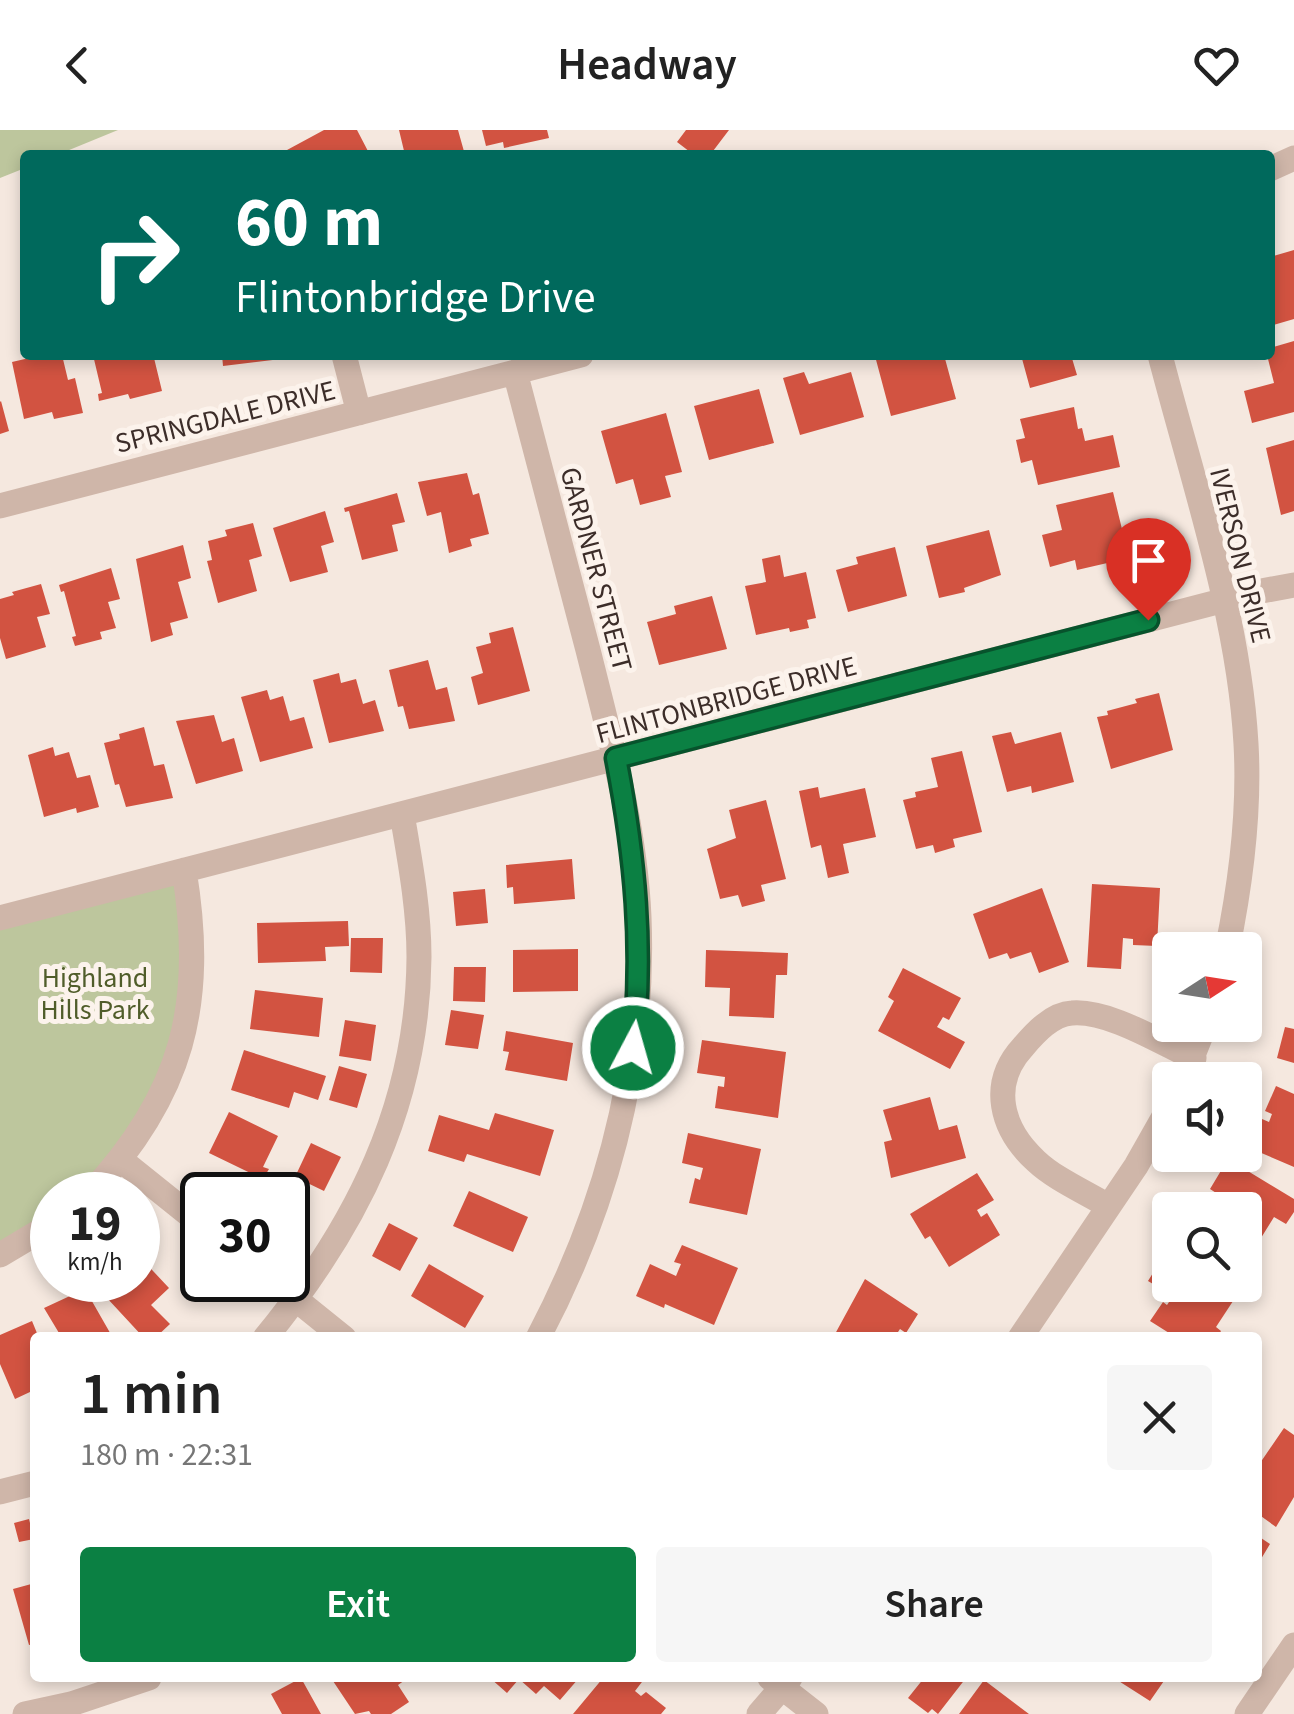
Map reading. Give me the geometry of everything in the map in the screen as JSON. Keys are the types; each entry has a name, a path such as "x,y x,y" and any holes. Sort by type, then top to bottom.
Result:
{"street":[{"path":"345,360 360,413"},
{"name":"SPRINGDALE DRIVE","path":"0,506 562,360"},
{"name":"IVERSON DRIVE","path":"1161,360 1238,670 1246,744 1246,815 1230,932"},
{"name":"GARDNER STREET","path":"515,372 616,758 631,836 639,916 630,1077 613,1155 588,1232 541,1332"},
{"name":"FLINTONBRIDGE DRIVE","path":"0,918 1294,586"},
{"path":"310,1279 355,1210 383,1148 403,1085 414,1024 419,958 416,892 402,814"},
{"path":"111,1172 154,1112 175,1064 188,1020 194,968 184,870"},
{"path":"1108,1206 1038,1164 1016,1140 1004,1116 1001,1085 1014,1057 1041,1027 1069,1012 1100,1015 1177,1062"},
{"path":"1024,1332 1152,1138"},
{"path":"122,1160 180,1207"},
{"path":"0,1255 30,1237"},
{"path":"270,1332 294,1302"},
{"path":"299,1302 336,1332"},
{"path":"0,1492 30,1484"},
{"path":"1247,1714 1294,1645"},
{"path":"24,1714 71,1704 137,1682"},
{"path":"759,1714 779,1682"},
{"path":"781,1682 816,1714"}],"green space":[{"path":"0,130 118,130 69,150 20,150 20,170 0,178"},
{"name":"Highland Hills Park","path":"183,872 191,922 175,1064 103,1172 30,1172 30,1237 0,1255 0,919"}],"building":[{"path":"324,130 357,130 367,150 287,150"},
{"path":"399,130 458,130 464,150 404,150"},
{"path":"482,130 547,130 549,138 504,148 503,142 486,146"},
{"path":"686,130 729,130 714,150 687,150 677,142"},
{"path":"1294,250 1294,319 1275,325 1275,256"},
{"path":"1294,341 1294,412 1252,423 1244,391 1274,383 1268,360 1275,360 1275,347"},
{"path":"63,360 68,380 75,378 83,413 54,419 52,412 24,419 12,362"},
{"path":"94,360 154,360 162,391 99,401 98,394 102,393"},
{"path":"222,360 273,360 223,366"},
{"path":"876,360 945,360 956,399 891,416"},
{"path":"1022,360 1072,360 1077,375 1030,388"},
{"path":"804,372 809,384 851,372 864,417 800,435 783,378"},
{"path":"759,389 774,443 709,460 694,406"},
{"path":"0,402 9,431 0,434"},
{"path":"1074,407 1085,441 1113,435 1120,467 1038,485 1032,460 1021,463 1016,440 1025,438 1020,419"},
{"path":"666,413 682,472 665,476 671,497 640,505 633,479 616,484 601,431"},
{"path":"1294,440 1294,511 1281,515 1266,448"},
{"path":"467,473 473,495 479,493 489,534 470,539 472,546 449,553 441,512 427,516 418,482"},
{"path":"1113,492 1129,558 1077,570 1075,560 1050,567 1042,535 1062,530 1056,505"},
{"path":"397,493 405,522 392,525 398,551 362,560 349,511 344,508"},
{"path":"325,511 334,542 321,546 328,572 290,582 273,528"},
{"path":"253,523 262,556 249,560 257,591 218,603 207,561 212,560 208,541 227,536 225,530"},
{"path":"989,530 1001,575 964,588 965,592 939,598 926,546"},
{"path":"183,545 191,578 178,582 188,618 170,623 173,635 151,642 136,559"},
{"path":"895,547 907,596 848,612 836,570 858,564 856,557"},
{"path":"780,555 784,577 806,572 816,618 807,620 809,628 756,635 745,586 766,582 762,559"},
{"path":"111,568 120,599 108,602 116,628 100,632 102,639 75,646 72,637 76,636 59,585"},
{"path":"41,584 50,614 37,617 46,647 6,659 0,638 0,599"},
{"path":"712,596 727,649 659,665 647,622 676,614 674,606"},
{"path":"513,627 530,691 478,705 471,677 483,673 476,647 491,643 489,633"},
{"path":"428,660 436,690 447,687 455,721 409,729 403,706 398,707 389,670"},
{"path":"339,673 341,683 356,679 363,704 375,700 384,731 329,743 313,680"},
{"path":"267,690 270,700 283,696 290,721 304,717 313,748 260,762 241,697"},
{"path":"1159,693 1173,750 1111,769 1097,717 1137,703 1135,699"},
{"path":"214,715 222,742 234,738 243,771 196,784 176,721"},
{"path":"144,727 154,766 164,764 173,798 126,807 119,784 115,785 104,743"},
{"path":"1011,732 1015,744 1061,732 1074,782 1032,793 1031,786 1007,792 992,736"},
{"path":"53,747 55,756 69,752 77,778 90,775 99,807 77,813 76,808 44,817 28,755"},
{"path":"962,751 982,832 953,839 955,847 935,853 933,845 916,849 903,800 916,797 915,792 938,787 931,758"},
{"path":"818,787 820,798 865,788 876,837 843,844 849,873 828,878 821,845 811,848 799,791"},
{"path":"766,800 786,879 761,885 765,901 742,907 738,895 720,899 707,849 736,838 729,810"},
{"path":"572,859 575,899 514,904 513,887 507,888 506,865"},
{"path":"1092,884 1160,888 1158,932 1152,932 1152,946 1133,945 1133,939 1123,938 1121,969 1087,967"},
{"path":"1042,888 1069,962 1039,973 1031,952 1010,959 1007,953 989,959 973,914"},
{"path":"485,889 488,923 456,926 453,892"},
{"path":"348,921 349,946 325,947 326,961 258,963 257,923"},
{"path":"351,938 383,938 382,973 350,972"},
{"path":"578,949 578,991 513,992 513,950"},
{"path":"706,950 788,953 787,975 776,975 774,1018 729,1016 730,988 705,987"},
{"path":"454,967 486,967 485,1002 453,1001"},
{"path":"903,968 961,998 949,1020 943,1017 937,1027 965,1042 950,1069 878,1031 894,1001 888,997"},
{"path":"255,990 323,998 319,1037 250,1029"},
{"path":"451,1010 484,1015 478,1049 445,1045"},
{"path":"345,1020 376,1025 371,1061 339,1056"},
{"path":"1285,1027 1294,1029 1294,1063 1277,1058"},
{"path":"506,1031 573,1043 567,1081 505,1070 509,1052 503,1051"},
{"path":"702,1040 786,1052 778,1118 715,1108 718,1086 724,1087 725,1077 697,1073"},
{"path":"244,1050 326,1076 318,1100 294,1092 289,1108 231,1090"},
{"path":"339,1066 367,1074 357,1108 329,1100"},
{"path":"1276,1086 1294,1094 1294,1167 1262,1153 1262,1119 1269,1122 1272,1114 1265,1111"},
{"path":"930,1097 939,1130 957,1125 966,1158 891,1178 884,1142 892,1140 883,1110"},
{"path":"229,1112 278,1136 263,1167 269,1169 267,1172 248,1172 209,1153"},
{"path":"495,1113 554,1130 540,1176 467,1154 464,1162 428,1151 439,1115 489,1130"},
{"path":"688,1133 761,1149 747,1215 689,1203 695,1178 700,1180 703,1168 682,1163"},
{"path":"311,1143 341,1157 324,1191 310,1184 310,1172 297,1172"},
{"path":"1220,1172 1249,1172 1294,1199 1294,1212 1286,1224 1274,1217 1262,1236 1262,1192 1210,1189"},
{"path":"977,1173 994,1200 977,1210 981,1217 987,1213 1000,1235 949,1267 930,1236 925,1239 910,1214"},
{"path":"469,1191 528,1217 513,1252 453,1226"},
{"path":"389,1223 418,1238 400,1271 372,1256"},
{"path":"682,1245 738,1268 714,1325 636,1296 650,1264 676,1276 681,1264 674,1262"},
{"path":"429,1264 484,1296 465,1328 411,1296"},
{"path":"160,1278 169,1288 160,1296"},
{"path":"865,1279 918,1314 907,1332 836,1332"},
{"path":"57,1302 92,1302 110,1332 58,1332 44,1308"},
{"path":"111,1302 154,1302 151,1305 170,1324 161,1332 138,1332"},
{"path":"1163,1302 1232,1302 1216,1327 1220,1332 1167,1332 1150,1321"},
{"path":"32,1321 37,1332 30,1332 30,1392 15,1399 0,1364 0,1335"},
{"path":"1284,1428 1294,1435 1294,1497 1276,1527 1262,1517 1262,1460"},
{"path":"29,1519 30,1540 19,1542 14,1523"},
{"path":"1262,1539 1270,1544 1262,1557"},
{"path":"30,1584 30,1645 29,1645 13,1589"},
{"path":"294,1682 303,1682 321,1714 282,1714 271,1694"},
{"path":"334,1682 402,1682 398,1685 409,1702 391,1714 355,1714"},
{"path":"495,1682 516,1682 507,1693"},
{"path":"522,1682 576,1682 560,1700 544,1686 536,1694"},
{"path":"600,1682 642,1682 635,1691 641,1696 646,1692 666,1708 661,1714 573,1714"},
{"path":"921,1682 963,1682 938,1714 932,1709 928,1713 908,1698"},
{"path":"983,1682 987,1682 1029,1714 959,1714"},
{"path":"1120,1682 1163,1682 1150,1701"}],"route":[{"path":"633,1048 639,997 639,916 631,836 616,758 1148,620"}]}
